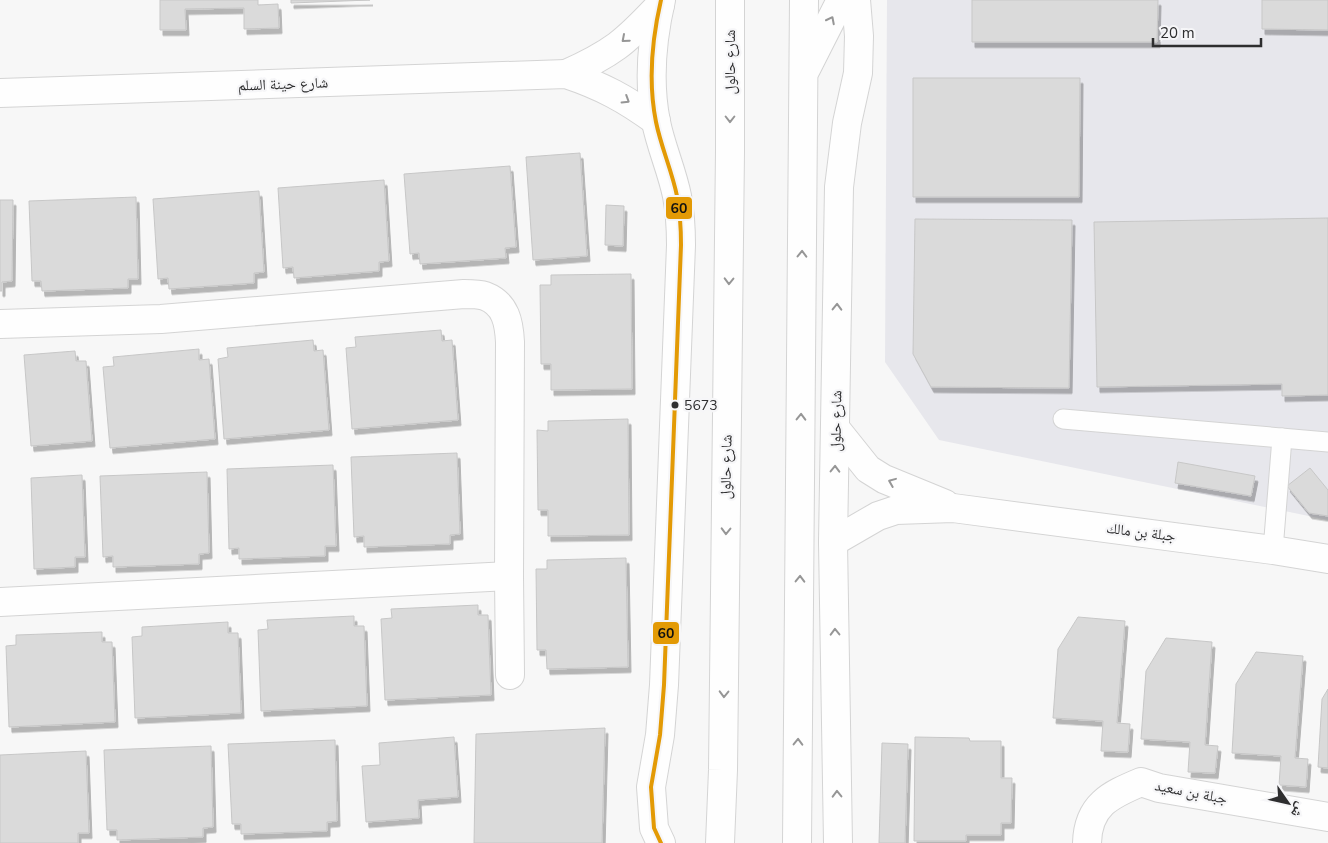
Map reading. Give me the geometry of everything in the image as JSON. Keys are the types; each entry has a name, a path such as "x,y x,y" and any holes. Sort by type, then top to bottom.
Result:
{"street":[{"name":"شارع حالول","path":"720,843 723,770 730,0"},
{"path":"797,843 804,0"},
{"path":"804,72 841,0"},
{"name":"شارع حلول","path":"838,843 833,542 839,187 847,123 858,73 859,36 856,0"},
{"path":"660,2 652,67 656,121 677,195 681,245 664,685 660,735 651,788 654,828 661,843"},
{"name":"شارع حينة السلم","path":"566,74 617,46 640,26 660,2"},
{"name":"شارع حينة السلم","path":"0,93 566,74 614,93 656,121"},
{"path":"0,324 161,319 464,294 485,296 499,306 509,322 510,675"},
{"name":"جبلة بن مالك","path":"836,429 868,469 884,479 953,508"},
{"name":"جبلة بن مالك","path":"833,542 878,516 896,510 953,508 1273,550 1328,559"},
{"path":"0,602 509,576"},
{"name":"جبلة بن سعيد","path":"1087,843 1087,834 1093,812 1110,797 1142,782 1159,788 1328,818"}],"lane":[{"path":"1063,419 1328,442"},
{"path":"1273,550 1282,438"}],"shaded area":[{"path":"887,0 1328,0 1328,520 939,440 885,362"}],"building":[{"path":"160,0 258,0 258,5 278,4 279,28 244,29 244,8 185,9 186,30 160,30"},
{"path":"291,0 370,0 291,3"},
{"path":"972,0 1158,0 1157,42 972,42"},
{"path":"1262,0 1328,0 1328,30 1262,29"},
{"path":"913,78 1080,78 1079,197 913,197"},
{"path":"580,153 587,256 533,260 526,157"},
{"path":"510,166 516,247 505,248 506,258 420,264 419,253 410,254 404,174"},
{"path":"384,180 389,261 379,262 379,271 294,278 293,267 283,268 278,188"},
{"path":"259,191 264,272 254,273 254,283 169,289 168,278 158,279 153,199"},
{"path":"136,197 138,279 128,279 128,288 42,291 41,281 32,281 29,201"},
{"path":"0,200 13,200 12,281 2,282 2,291 0,291"},
{"path":"606,205 624,206 623,246 605,245"},
{"path":"1328,218 1328,395 1282,396 1282,384 1097,387 1094,222"},
{"path":"915,219 1072,220 1069,388 931,387 913,354"},
{"path":"631,274 632,389 551,390 551,364 541,364 540,285 551,285 551,275"},
{"path":"441,330 442,341 452,340 458,420 352,429 346,348 356,347 355,337"},
{"path":"313,340 314,351 323,350 329,430 224,439 218,359 228,357 227,348"},
{"path":"199,349 199,360 209,359 215,439 110,448 103,367 114,366 113,357"},
{"path":"75,351 76,361 86,361 92,441 31,446 24,355"},
{"path":"628,419 629,535 548,536 548,510 538,510 537,430 548,431 548,421"},
{"path":"457,453 460,534 450,535 450,544 364,547 364,536 354,537 351,457"},
{"path":"1178,462 1255,476 1251,496 1175,483"},
{"path":"333,465 336,546 325,546 325,556 239,559 239,548 229,549 227,469"},
{"path":"1310,468 1328,490 1328,516 1309,513 1287,486"},
{"path":"207,472 209,553 199,554 199,564 113,567 113,556 103,557 100,476"},
{"path":"82,475 85,557 75,557 75,567 34,569 31,478"},
{"path":"626,558 628,667 547,669 546,650 537,650 536,569 547,569 547,560"},
{"path":"478,605 478,615 488,615 491,695 385,700 381,619 392,618 391,609"},
{"path":"354,616 354,626 364,626 367,706 261,711 258,630 268,629 267,620"},
{"path":"1078,617 1125,621 1117,723 1130,724 1128,752 1101,751 1103,721 1053,718 1058,649"},
{"path":"228,622 228,633 238,633 241,713 135,718 132,637 142,636 142,627"},
{"path":"102,632 102,642 112,642 115,722 9,727 6,646 16,645 16,635"},
{"path":"1166,638 1212,642 1205,745 1218,746 1215,773 1188,772 1190,742 1141,739 1146,671"},
{"path":"1256,652 1303,656 1295,758 1308,759 1306,787 1279,785 1281,756 1232,753 1236,684"},
{"path":"1328,689 1328,768 1318,767 1322,699"},
{"path":"605,728 602,843 474,843 476,734"},
{"path":"454,737 458,797 418,800 419,818 366,822 362,766 380,765 379,743"},
{"path":"915,737 969,738 970,741 1001,741 1001,778 1012,778 1011,823 1001,823 1001,835 966,835 966,841 914,841"},
{"path":"335,740 337,821 327,822 327,831 241,834 241,824 232,824 228,744"},
{"path":"882,743 908,744 905,843 879,843"},
{"path":"211,746 213,827 203,828 203,837 117,840 117,830 107,830 104,750"},
{"path":"86,751 89,833 78,833 78,843 0,843 0,755"}],"transit line":[{"name":"60","path":"661,0 653,45 652,92 658,131 677,196 681,245 664,685 660,735 651,787 654,828 661,843"}],"place":[{"name":"5673","path":"675,405"}]}
